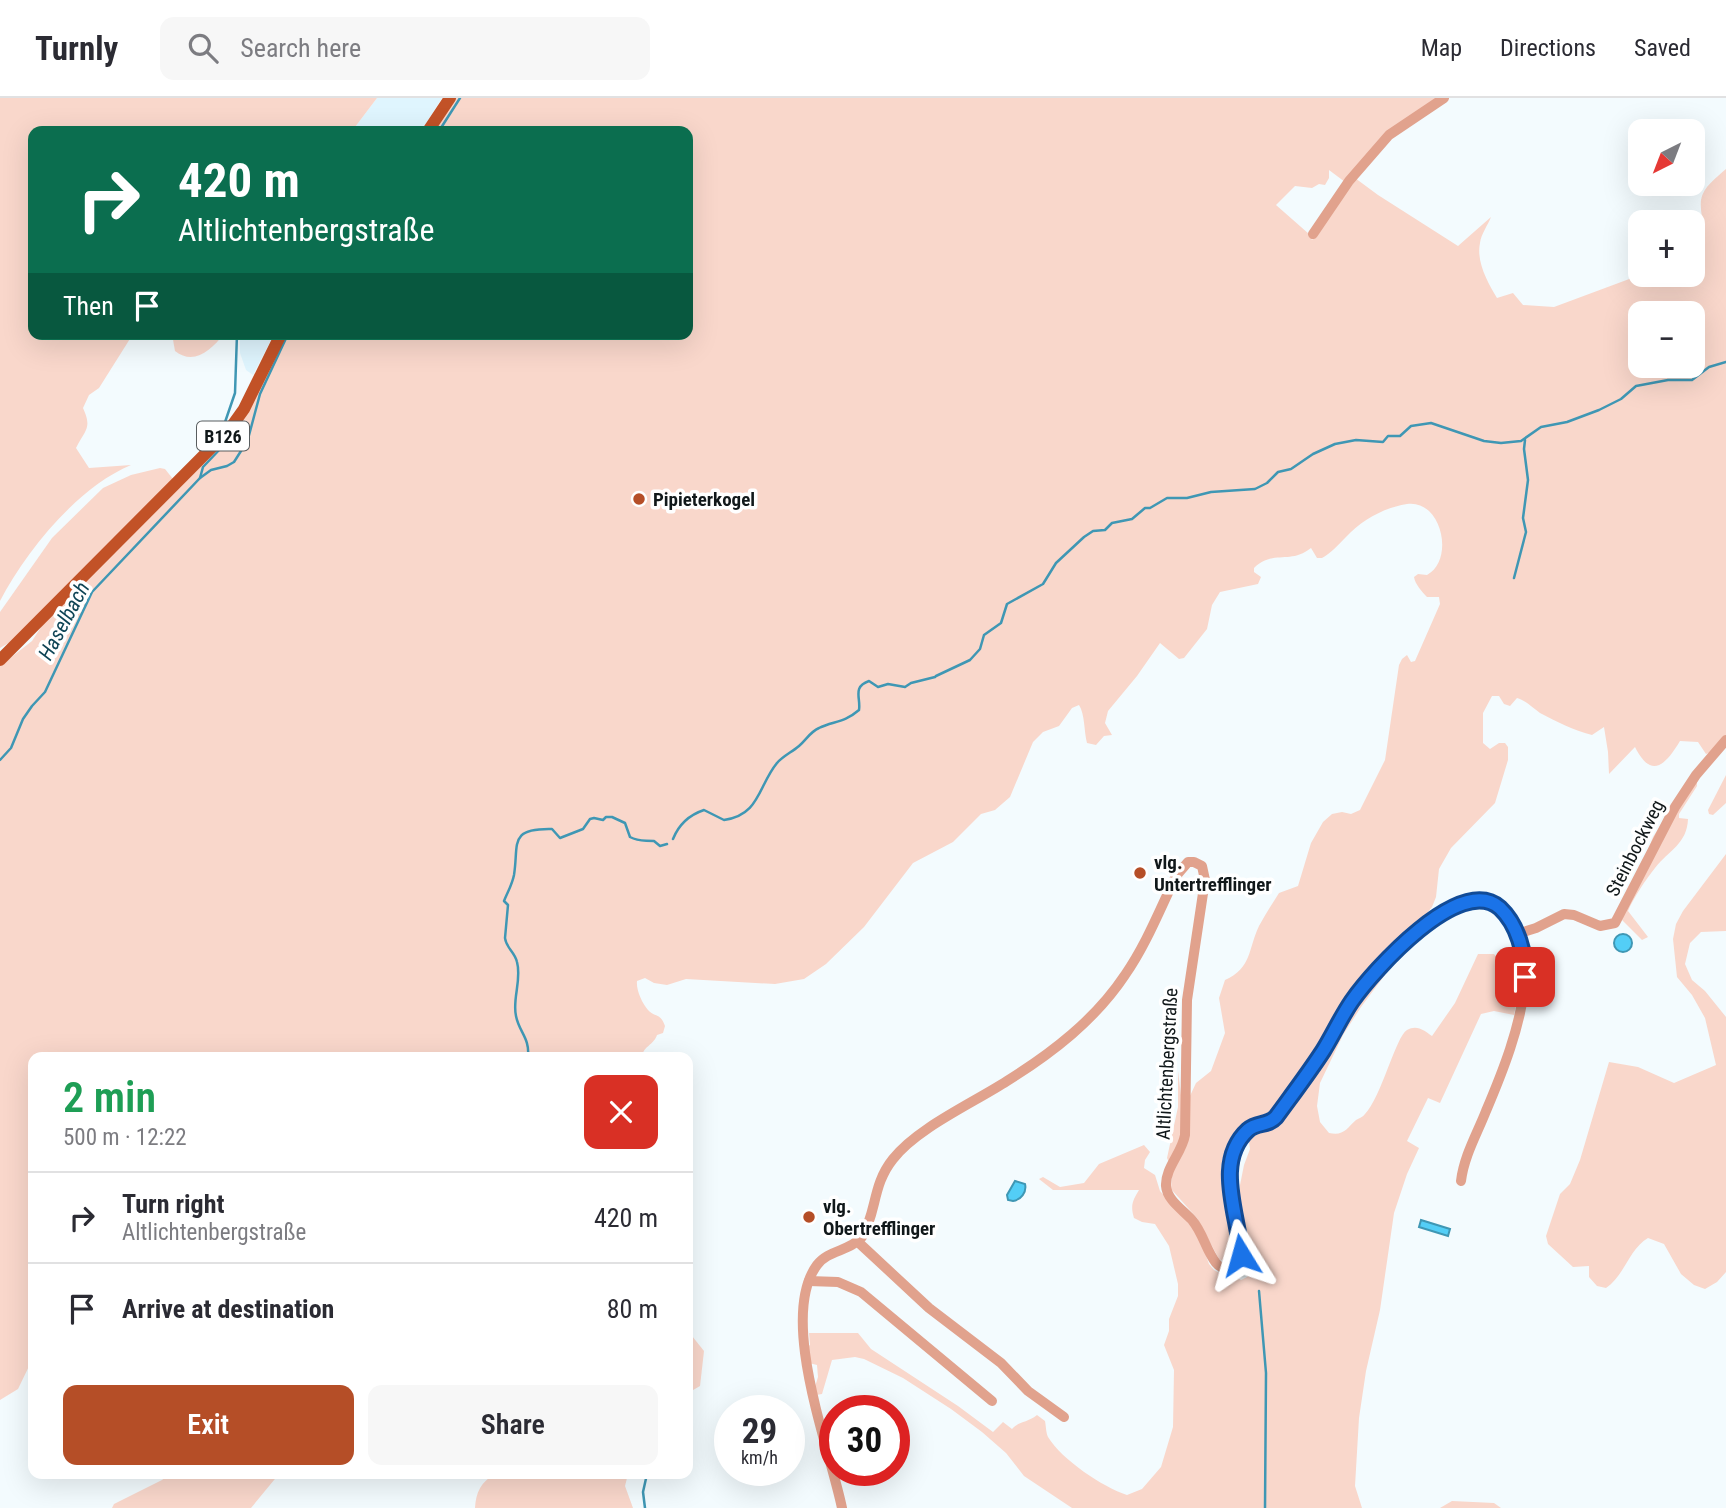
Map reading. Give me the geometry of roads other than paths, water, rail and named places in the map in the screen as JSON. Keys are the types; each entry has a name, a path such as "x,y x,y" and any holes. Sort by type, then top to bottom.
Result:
{"main road":[{"path":"431,126 450,98"},
{"name":"B126","path":"0,660 229,430 244,409 278,340"}],"street":[{"path":"1313,234 1349,181 1389,135 1444,98"},
{"name":"Steinbockweg","path":"1517,933 1536,928 1562,914 1574,915 1600,926 1615,923 1675,807 1696,775 1726,740"},
{"name":"Altlichtenbergstraße","path":"858,1242 866,1230 880,1180 894,1157 915,1138 1038,1061 1091,1016 1125,975 1176,876 1188,862 1200,864 1205,878 1187,1000 1185,1135 1180,1152 1168,1174 1166,1186 1171,1199 1201,1231 1216,1263 1224,1269 1235,1267 1241,1255 1230,1176 1236,1146 1251,1127 1269,1123 1276,1117 1323,1051 1358,993 1424,925 1454,908 1476,901 1489,902 1503,912 1517,933 1523,951 1525,977 1517,1024 1503,1070 1467,1154 1461,1181"},
{"path":"842,1508 805,1359 803,1316 809,1281 814,1270 824,1258 858,1242 939,1316 1001,1363 1028,1391 1064,1417"},
{"path":"809,1281 838,1282 861,1292 992,1401"}],"water":[{"path":"1619,934 1627,934 1632,943 1630,950 1619,952 1614,947 1614,939"},
{"path":"1015,1181 1025,1184 1024,1193 1016,1200 1008,1200 1007,1195"},
{"path":"1421,1220 1450,1229 1448,1236 1419,1227"}],"waterway":[{"name":"Haselbach","path":"442,126 460,98"},
{"name":"Haselbach","path":"223,428 235,393 237,340"},
{"name":"Haselbach","path":"0,760 11,748 23,719 45,692 92,592 200,478 211,470 234,462 248,439 260,394 285,340"},
{"path":"936,676 970,660 980,649 984,635 1001,623 1007,604 1043,584 1056,563 1084,537 1093,531 1105,530 1112,523 1132,519 1145,508 1167,498 1255,489 1267,483 1278,472 1291,469 1313,454 1335,444 1356,440 1383,442 1388,436 1400,436 1411,426 1431,423 1484,441 1521,441 1541,427 1567,422 1599,410 1621,399 1636,386 1668,380 1692,380 1709,367 1726,362"},
{"path":"1514,578 1526,532 1523,518 1528,480 1525,440"},
{"name":"Haselbach","path":"200,478 203,467 222,447"},
{"path":"673,839 685,821 704,810 724,820 745,812 752,806 779,761 816,730 859,710 858,693 864,683 869,681 878,687 888,684 905,687 935,677"},
{"path":"528,1052 515,1010 517,962 505,938 508,905 504,901 513,879 518,840 528,831 538,829 552,829 560,838 583,829 590,819 603,820 612,817 625,823 630,837 654,841 660,846 667,844"},
{"path":"1259,1291 1266,1373 1265,1508"},
{"path":"645,1508 643,1492 646,1479"}],"place":[{"name":"Pipieterkogel","path":"639,499"},
{"name":"vlg. Untertrefflinger","path":"1140,873"},
{"name":"vlg. Obertrefflinger","path":"809,1217"}]}
